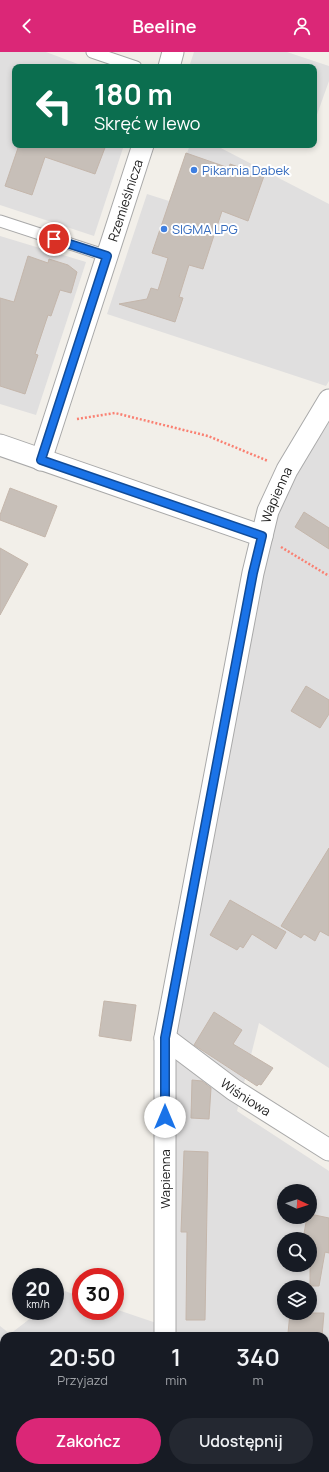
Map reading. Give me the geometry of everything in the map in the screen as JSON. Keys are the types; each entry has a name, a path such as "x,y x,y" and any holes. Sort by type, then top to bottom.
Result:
{"street":[{"path":"169,64 173,52"},
{"name":"Rzemieślnicza","path":"41,460 142,148"},
{"name":"Wapienna","path":"165,1332 165,1038 253,573 268,511 287,470 329,400"},
{"path":"0,445 262,536"},
{"name":"Wiśniowa","path":"165,1038 234,1090 329,1150"}],"lane":[{"path":"92,52 127,64"},
{"name":"Rzemieślnicza","path":"0,221 107,256"}],"path":[{"path":"53,424 115,413 208,436 287,470"},
{"path":"262,536 329,576"}],"shaded area":[{"path":"0,52 46,52 78,64 12,64 12,148 123,148 94,236 0,205"},
{"path":"194,52 287,52 329,66 329,81 317,115 317,64 190,64"},
{"path":"189,148 221,148 329,204 329,381 326,386 107,314 147,194 169,201"},
{"path":"0,236 86,262 36,415 0,404"},
{"path":"329,420 329,1068 259,1023 237,1111 329,1171 329,1332 13,1332 28,1320 64,1320 65,1291 72,1294 72,1320 124,1320 124,1312 174,1329 171,1054 274,511"},
{"path":"0,1326 8,1332 0,1332"}],"building":[{"path":"18,148 105,148 95,174 45,157 32,195 5,186"},
{"path":"186,153 229,168 230,164 264,176 248,221 222,211 203,269 189,265 179,297 183,298 175,322 119,304 147,299 151,288 158,290 168,258 152,253"},
{"path":"28,256 48,263 49,259 68,265 77,272 71,293 60,290 51,316 48,315 35,354 38,355 25,394 0,386 0,298 14,302"},
{"path":"10,488 57,506 45,537 0,520 0,515"},
{"path":"304,512 329,528 329,549 295,527"},
{"path":"0,548 28,564 0,615"},
{"path":"306,686 329,700 329,714 320,728 291,711"},
{"path":"329,848 329,936 320,931 315,941 304,934 301,938 281,926"},
{"path":"230,900 286,932 276,949 252,934 243,948 240,946 237,950 210,935"},
{"path":"104,1001 136,1005 131,1041 99,1036"},
{"path":"214,1012 242,1030 233,1044 273,1068 261,1085 259,1084 257,1086 194,1045"},
{"path":"192,1080 202,1081 211,1088 209,1119 191,1118"},
{"path":"184,1151 208,1152 205,1320 186,1320 187,1232 181,1232"},
{"path":"317,1215 329,1218 329,1253 325,1252 319,1286 317,1286 317,1280 310,1280 310,1272 317,1272 317,1232 304,1232 306,1224 317,1224"},
{"path":"317,1313 324,1313 322,1332 288,1332 289,1320 317,1320"}],"place":[{"name":"Pikarnia Dabek","path":"194,170"},
{"name":"SIGMA LPG","path":"164,229"}],"route":[{"path":"54,239 107,256 41,460 262,536 253,573 165,1038 165,1117"}]}
